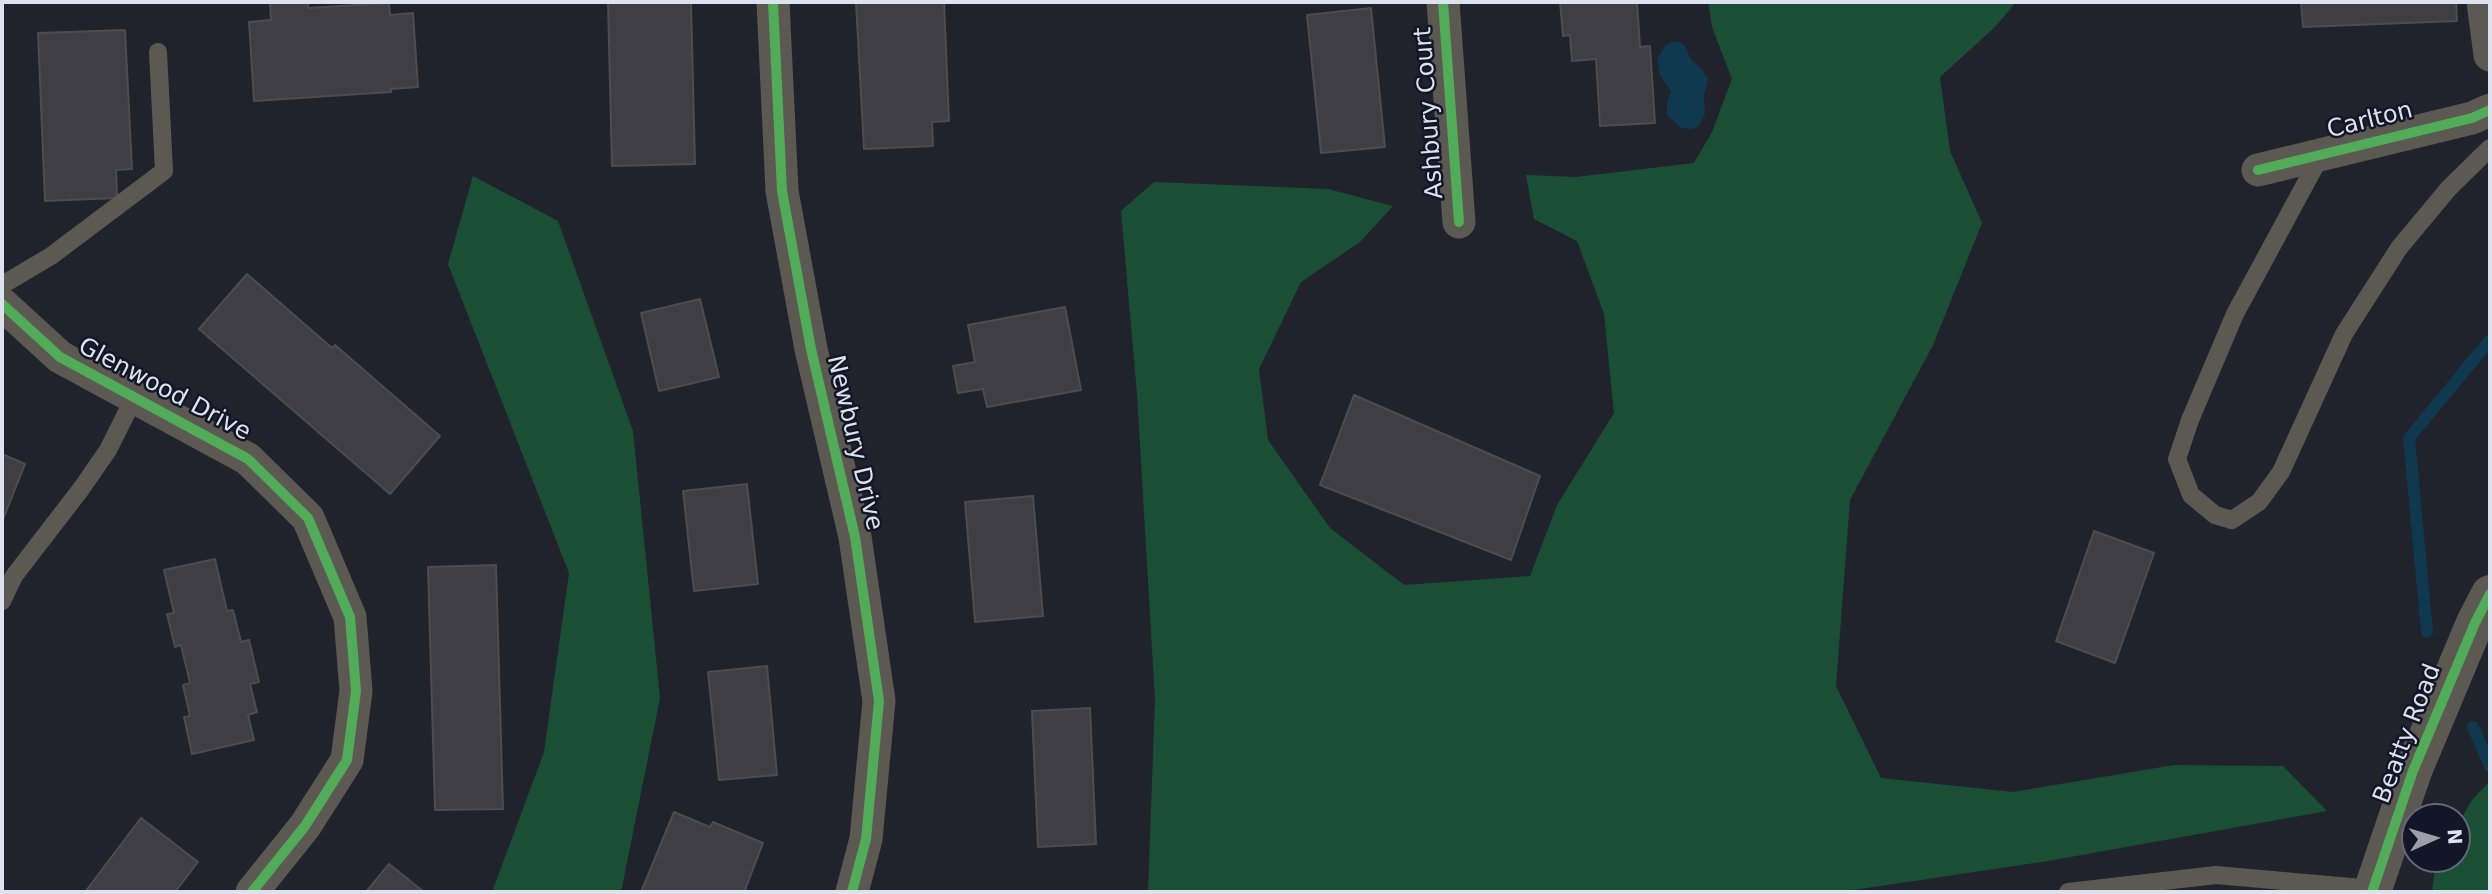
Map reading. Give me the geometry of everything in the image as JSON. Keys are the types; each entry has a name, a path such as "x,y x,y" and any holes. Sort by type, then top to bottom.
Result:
{"street":[{"name":"Newbury Drive","path":"773,2 782,191 811,349 855,537 878,701 866,839 852,892"},
{"name":"Ashbury Court","path":"1443,2 1459,222"},
{"path":"2483,2 2490,55"},
{"name":"Carlton","path":"2258,170 2472,118 2490,110"},
{"name":"Glenwood Drive","path":"2,304 60,357 248,458 308,518 350,617 356,691 347,760 306,826 252,892"},
{"name":"Beatty Road","path":"2372,891 2413,771 2475,623 2490,594"}],"lane":[{"path":"2,285 51,256 164,171 158,52"},
{"path":"2321,155 2235,314 2177,459 2191,495 2215,515 2232,520 2259,502 2281,472 2344,334 2399,247 2449,188 2490,148"},
{"path":"2,601 14,576 108,450 135,396"},
{"path":"2068,892 2216,875 2372,891"}],"green space":[{"path":"1708,2 2016,2 1995,27 1940,77 1950,151 1982,223 1933,345 1850,500 1836,686 1881,778 2013,792 2174,765 2283,766 2327,811 2048,861 1840,892 1148,892 1155,700 1137,394 1121,211 1154,182 1328,189 1393,206 1360,242 1301,282 1259,369 1268,440 1330,528 1404,585 1530,576 1557,505 1614,413 1604,314 1577,241 1534,219 1526,175 1576,177 1694,163 1712,132 1732,79 1712,27"},
{"path":"473,176 558,221 633,431 660,698 621,892 492,892 544,752 569,573 448,264"},
{"path":"2490,781 2490,892 2432,892 2434,873 2471,873 2471,801"}],"water":[{"path":"1680,42 1685,46 1691,60 1702,69 1708,79 1704,95 1705,114 1698,127 1691,129 1681,128 1667,115 1667,102 1671,91 1660,75 1657,59 1666,45"}],"building":[{"path":"270,2 308,2 308,8 389,3 390,15 413,13 418,87 391,89 391,92 254,101 249,22 271,20"},
{"path":"608,2 691,2 695,164 612,166"},
{"path":"856,2 944,2 949,121 932,122 933,146 864,149"},
{"path":"1560,2 1637,2 1640,47 1650,46 1655,123 1600,126 1596,59 1572,61 1570,35 1563,36"},
{"path":"2301,2 2456,2 2457,21 2303,27"},
{"path":"1371,8 1385,147 1321,153 1307,15"},
{"path":"125,30 132,169 116,170 117,198 45,201 38,33"},
{"path":"247,274 332,348 335,345 440,436 390,494 199,329"},
{"path":"700,299 719,377 659,391 641,313"},
{"path":"1065,307 1081,390 987,407 983,389 958,393 953,366 975,362 968,325"},
{"path":"1354,395 1540,476 1511,560 1320,485"},
{"path":"2,454 25,464 2,522"},
{"path":"747,484 758,584 694,591 683,491"},
{"path":"1033,496 1043,616 975,622 965,502"},
{"path":"2094,531 2154,553 2115,663 2056,641"},
{"path":"215,559 227,611 233,610 241,642 249,640 259,682 250,684 257,712 248,715 254,740 192,754 184,717 190,716 183,685 190,683 181,645 175,647 167,614 174,613 164,570"},
{"path":"496,565 503,809 435,810 428,567"},
{"path":"767,666 777,775 719,780 708,672"},
{"path":"1090,708 1096,844 1038,847 1032,711"},
{"path":"674,812 710,827 713,822 763,843 745,890 751,892 641,892"},
{"path":"141,818 198,862 175,892 85,892"},
{"path":"389,864 424,892 366,892"}],"waterway":[{"path":"2427,632 2409,438 2490,340"},
{"path":"2473,727 2490,766"}],"cycle path":[{"path":"773,2 782,191 811,349 855,537 879,701 866,839 852,892"},
{"path":"1443,2 1459,222"},
{"path":"2258,170 2472,118 2490,110"},
{"path":"2,304 60,357 248,459 308,518 350,617 356,691 347,760 305,826 252,892"},
{"path":"2372,892 2413,771 2475,623 2490,594"}]}
